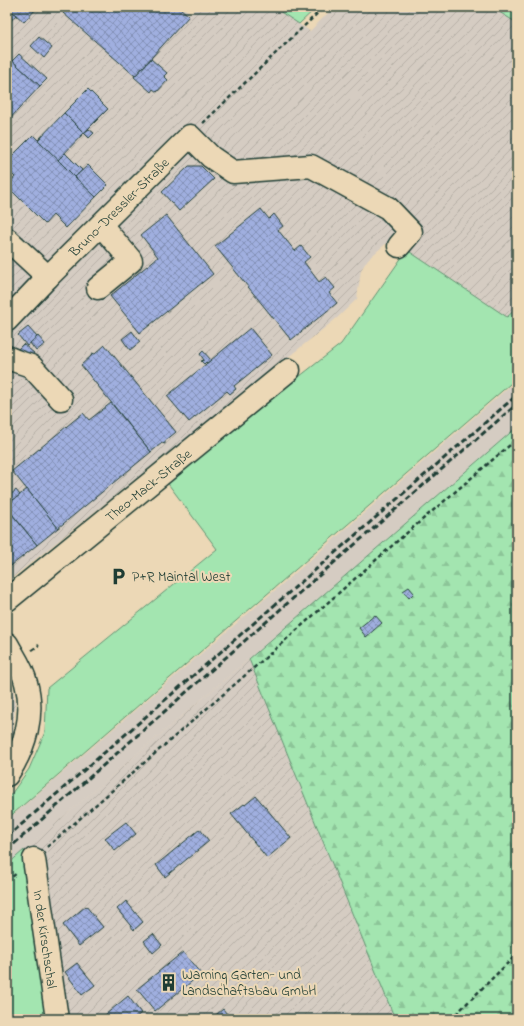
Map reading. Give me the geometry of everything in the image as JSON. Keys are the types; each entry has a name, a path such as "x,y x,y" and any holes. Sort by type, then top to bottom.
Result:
{"street":[{"name":"Bruno-Dressler-Straße","path":"7,320 48,277 190,136"},
{"path":"190,136 211,157 233,172 311,166 388,208 411,232 399,246"},
{"path":"98,288 131,261 101,225"},
{"path":"7,239 48,277"},
{"path":"7,357 31,366 61,399"},
{"name":"Theo-Mack-Straße","path":"7,600 289,370"},
{"path":"7,644 21,669 26,682 30,699 30,713 24,742 7,775"},
{"name":"In der Kirschschal","path":"34,859 57,1019"}],"path":[{"path":"190,136 324,7"},
{"path":"64,833 402,537 517,439"},
{"path":"451,1019 517,954"}],"shaded area":[{"path":"7,7 183,7 190,13 199,7 273,7 310,31 334,7 491,7 517,23 517,308 507,317 407,250 389,241 368,259 361,270 357,299 337,318 7,582"},
{"path":"517,380 517,427 249,659 7,865 7,820"},
{"path":"249,659 395,1019 48,1019 24,850"},
{"path":"7,675 13,690 15,705 13,732 7,749"}],"green space":[{"path":"273,7 317,7 299,24"},
{"path":"491,7 517,7 517,23"},
{"path":"407,250 507,317 517,308 517,378 7,819 7,800 29,769 45,732 47,688 217,549 166,481 341,344"},
{"path":"517,427 517,1019 395,1019 249,659"},
{"path":"24,850 48,1019 7,1019 7,865"}],"building":[{"path":"7,7 16,15 7,25"},
{"path":"7,7 38,7 24,22"},
{"path":"68,7 179,7 189,16 135,76 63,13"},
{"path":"39,37 52,48 44,58 31,46"},
{"path":"19,54 47,79 40,86 12,61"},
{"path":"7,56 40,86 7,122"},
{"path":"151,59 167,73 164,76 168,80 157,92 153,89 151,92 134,77"},
{"path":"88,89 108,109 84,133 64,113"},
{"path":"64,113 84,133 58,160 38,140"},
{"path":"89,129 94,133 89,138 84,133"},
{"path":"33,135 96,197 66,228 53,215 45,224 7,186 15,177 7,169 7,161"},
{"path":"65,153 82,170 75,177 58,160"},
{"path":"88,165 108,185 96,197 75,177"},
{"path":"189,166 201,166 214,179 179,211 162,192"},
{"path":"261,209 269,219 274,214 283,226 278,230 295,251 301,246 310,257 304,262 319,282 326,277 335,288 329,293 337,303 291,340 215,246"},
{"path":"166,215 213,274 140,333 110,296 158,257 141,235"},
{"path":"28,327 37,337 27,346 18,335"},
{"path":"250,328 272,355 234,386 236,389 230,394 227,391 189,422 167,396"},
{"path":"132,331 140,342 130,350 122,339"},
{"path":"38,336 45,344 36,351 30,343"},
{"path":"23,344 34,353 30,359 18,349"},
{"path":"105,345 176,432 165,441 165,444 162,443 151,452 81,365 91,356 92,353 95,354"},
{"path":"203,351 211,360 204,364 201,361 204,360 200,354"},
{"path":"111,403 151,452 58,528 12,471 83,413 89,420"},
{"path":"27,489 58,528 37,545 7,508 7,505"},
{"path":"16,490 20,495 13,500 9,496"},
{"path":"7,508 37,545 7,569"},
{"path":"409,587 414,593 409,598 403,591"},
{"path":"375,615 382,623 366,637 359,628"},
{"path":"256,796 291,838 267,858 231,814"},
{"path":"126,822 136,834 115,851 105,838"},
{"path":"200,829 209,841 165,877 156,865"},
{"path":"126,901 143,922 134,930 117,909"},
{"path":"86,906 103,927 79,946 63,925"},
{"path":"153,934 162,945 153,953 144,941"},
{"name":"Warning Garten- und Landschaftsbau GmbH","path":"183,952 201,974 155,1011 137,989"},
{"path":"77,963 95,985 82,995 65,972"},
{"path":"128,996 141,1013 134,1019 109,1019 105,1015"},
{"path":"223,1009 231,1019 211,1019"}],"railway":[{"path":"7,837 517,395"},
{"path":"7,850 307,586 517,404"}],"place":[{"name":"P+R Maintal West","path":"119,576"},
{"name":"Warning Garten- und Landschaftsbau GmbH","path":"169,982"}]}
